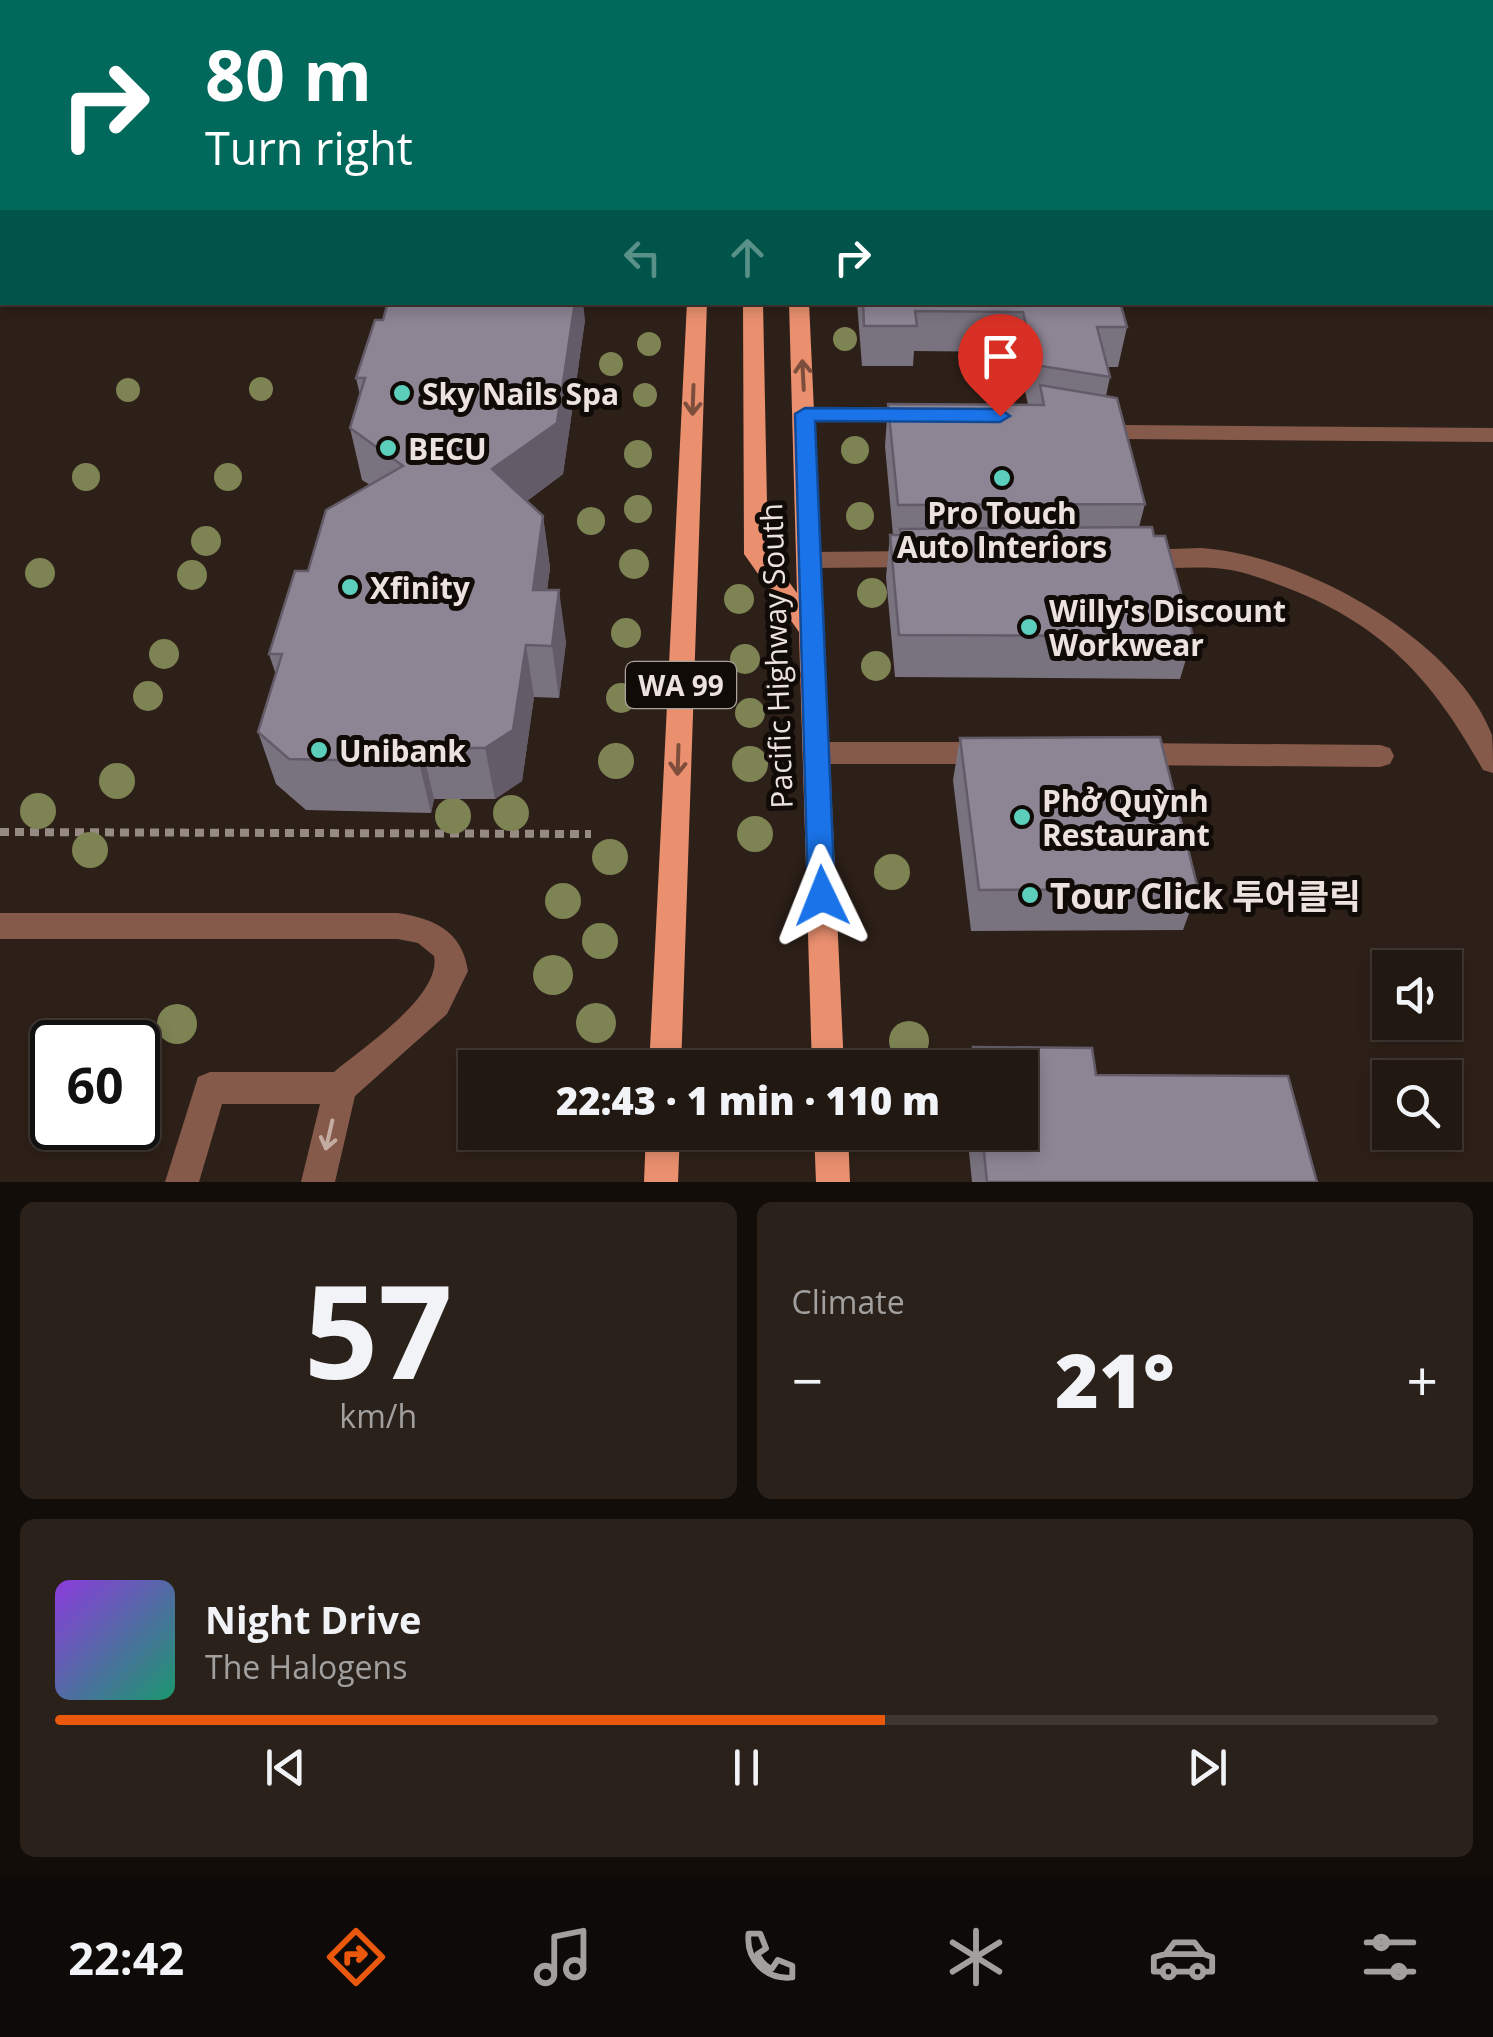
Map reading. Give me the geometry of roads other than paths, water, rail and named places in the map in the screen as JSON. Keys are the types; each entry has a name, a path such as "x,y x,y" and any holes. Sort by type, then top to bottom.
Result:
{"main road":[{"name":"WA 99","path":"667,1050 696,305"},
{"path":"753,305 756,554 814,634"},
{"name":"Pacific Highway South","path":"799,305 827,1050"},
{"path":"661,1182 662,1150"},
{"path":"832,1150 833,1182"}],"lane":[{"path":"805,414 940,415"},
{"path":"1070,422 1126,432 1493,435"},
{"path":"1112,558 1210,557 1259,570 1346,606 1412,650 1474,728 1493,762"},
{"path":"810,560 937,559"},
{"path":"817,753 1014,753"},
{"path":"1094,754 1380,756"},
{"path":"0,926 398,926 436,936 452,965 436,1004 340,1088 318,1182"},
{"path":"182,1182 210,1088 340,1088"}],"place":[{"name":"Sky Nails Spa","path":"402,393"},
{"name":"BECU","path":"388,448"},
{"name":"Pro Touch Auto Interiors","path":"1002,478"},
{"name":"Xfinity","path":"350,587"},
{"name":"Willy's Discount Workwear","path":"1029,627"},
{"name":"Unibank","path":"319,750"},
{"name":"Phở Quỳnh Restaurant","path":"1022,817"},
{"name":"Tour Click 투어클릭","path":"1030,895"}]}
